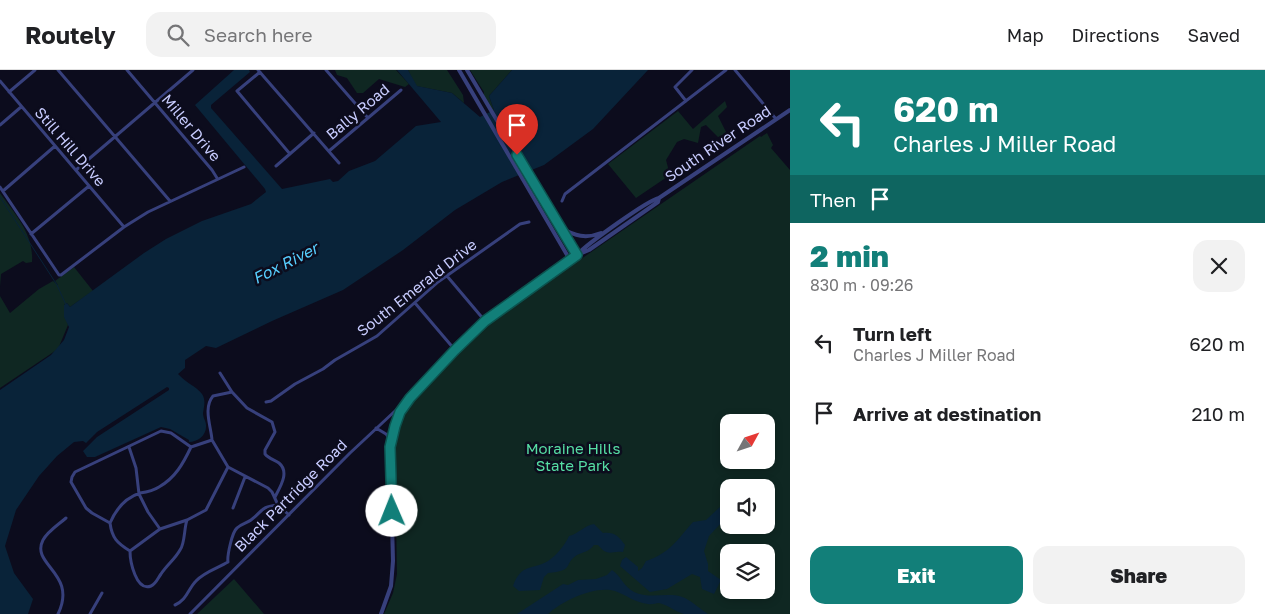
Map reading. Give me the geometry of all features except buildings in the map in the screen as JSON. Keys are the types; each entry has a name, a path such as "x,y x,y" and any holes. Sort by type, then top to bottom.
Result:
{"street":[{"path":"9,92 35,70"},
{"path":"58,70 170,201"},
{"name":"Miller Drive","path":"127,70 217,178"},
{"path":"76,170 193,70"},
{"path":"326,70 368,118"},
{"path":"459,70 570,260"},
{"path":"467,70 577,255"},
{"path":"686,101 675,87 692,70"},
{"path":"562,201 565,194 726,70"},
{"path":"735,70 776,119"},
{"path":"290,154 237,91 259,71 340,163"},
{"name":"Still Hill Drive","path":"0,81 124,227"},
{"name":"Bally Road","path":"329,151 401,90"},
{"path":"0,125 22,107"},
{"name":"South River Road","path":"381,614 391,586 393,561 391,441 400,412 410,398 485,321 577,255 585,246 790,110"},
{"path":"276,166 314,133"},
{"path":"55,146 1,189 59,275 124,227 170,201 244,167"},
{"path":"31,234 89,186"},
{"name":"South River Road","path":"577,255 589,250 658,202 659,198"},
{"name":"South Emerald Drive","path":"266,402 271,401 295,384 376,336 438,282 520,224 529,222"},
{"path":"560,227 570,234 583,237 610,229"},
{"path":"447,276 485,321"},
{"path":"415,303 455,350"},
{"path":"220,373 232,392 247,408 272,422 275,432 265,450 265,454 284,469 284,475 276,498"},
{"path":"232,392 213,396 209,401 212,440 228,467 268,488 276,498 278,505 289,515"},
{"name":"Black Partridge Road","path":"190,614 376,428 410,398"},
{"path":"376,428 386,434 391,441"},
{"path":"110,523 86,508 71,482 75,472 154,434 166,431 191,447"},
{"path":"130,551 117,543 112,533 110,523 117,510 126,500 154,490 170,479 183,464 191,447 212,440"},
{"path":"129,447 136,468 139,494 148,512 160,529"},
{"path":"130,551 160,529 187,520 206,510 228,467"},
{"path":"233,508 245,477"},
{"path":"234,569 228,562 229,549 237,528 252,519 266,506 278,505"},
{"path":"58,614 63,600 62,585 44,560 40,547 48,533 66,518"},
{"path":"130,551 132,568 140,583 150,586 155,583 172,558 181,550 187,520"},
{"path":"176,605 184,600 195,582 202,576 228,562"},
{"path":"90,614 102,594"}],"green space":[{"path":"335,70 396,70 409,84 405,87 379,79 363,93 357,93 347,78 337,75"},
{"path":"408,70 447,70 463,95 464,103 452,93 416,86"},
{"path":"470,70 512,70 489,96 494,110 490,112 483,99 484,92"},
{"path":"725,101 727,107 718,116 726,132 724,136 718,137 706,125 701,127 698,143 684,139 677,142 666,160 670,175 636,198 608,164 678,111 693,129"},
{"name":"Moraine Hills State Park","path":"767,133 773,145 771,148 790,170 790,614 384,614 393,593 397,574 395,456 397,432 406,412 421,391 485,325"},
{"path":"0,193 27,233 32,252 32,262 26,263 23,261 1,274 0,287"},
{"path":"74,267 93,291 70,307 67,303 64,305 68,325 58,349 0,388 0,296 10,313 39,289 53,281 58,285 55,281"},
{"path":"234,579 264,614 197,614"}],"water":[{"name":"Fox River","path":"234,70 249,70 250,72 211,105 211,108 282,189 330,179 333,182 338,181 349,171 375,161 416,126 441,122 397,70 408,70 417,86 452,93 480,117 494,110 489,96 512,70 648,70 593,129 544,165 502,182 455,210 403,250 343,290 216,348 206,346 185,360 185,368 178,374 200,391 204,399 203,416 206,429 199,439 189,442 189,440 170,429 161,427 95,457 87,457 83,451 97,437 169,390 167,387 97,432 86,443 83,441 74,442 57,456 39,476 16,510 5,546 14,573 33,599 28,614 0,614 0,390 51,355 64,340 69,327 64,317 64,305 67,303 70,307 166,239 202,221 251,204 266,192 195,105"},
{"path":"720,507 720,524 709,536 704,551 708,571 720,579 714,594 702,589 700,577 692,574 667,589 650,592 620,566 622,560 626,557 638,567 638,571 646,561 667,550 693,522 706,520"},
{"path":"594,524 603,533 611,533 618,537 625,545 623,552 610,553 598,545 594,545 573,558 562,571 548,573 544,577 540,590 519,591 513,586 524,570 548,561 560,550 569,536"},
{"path":"612,570 634,592 646,595 679,596 708,614 684,614 659,603 644,603 635,601 615,591 598,590 570,599 548,614 517,614 563,584 568,585 578,580 596,579 607,575"}],"waterway":[{"path":"0,197 57,285 66,305"}],"route":[{"path":"392,511 390,447 400,412 410,398 485,321 577,255 517,155"}]}
